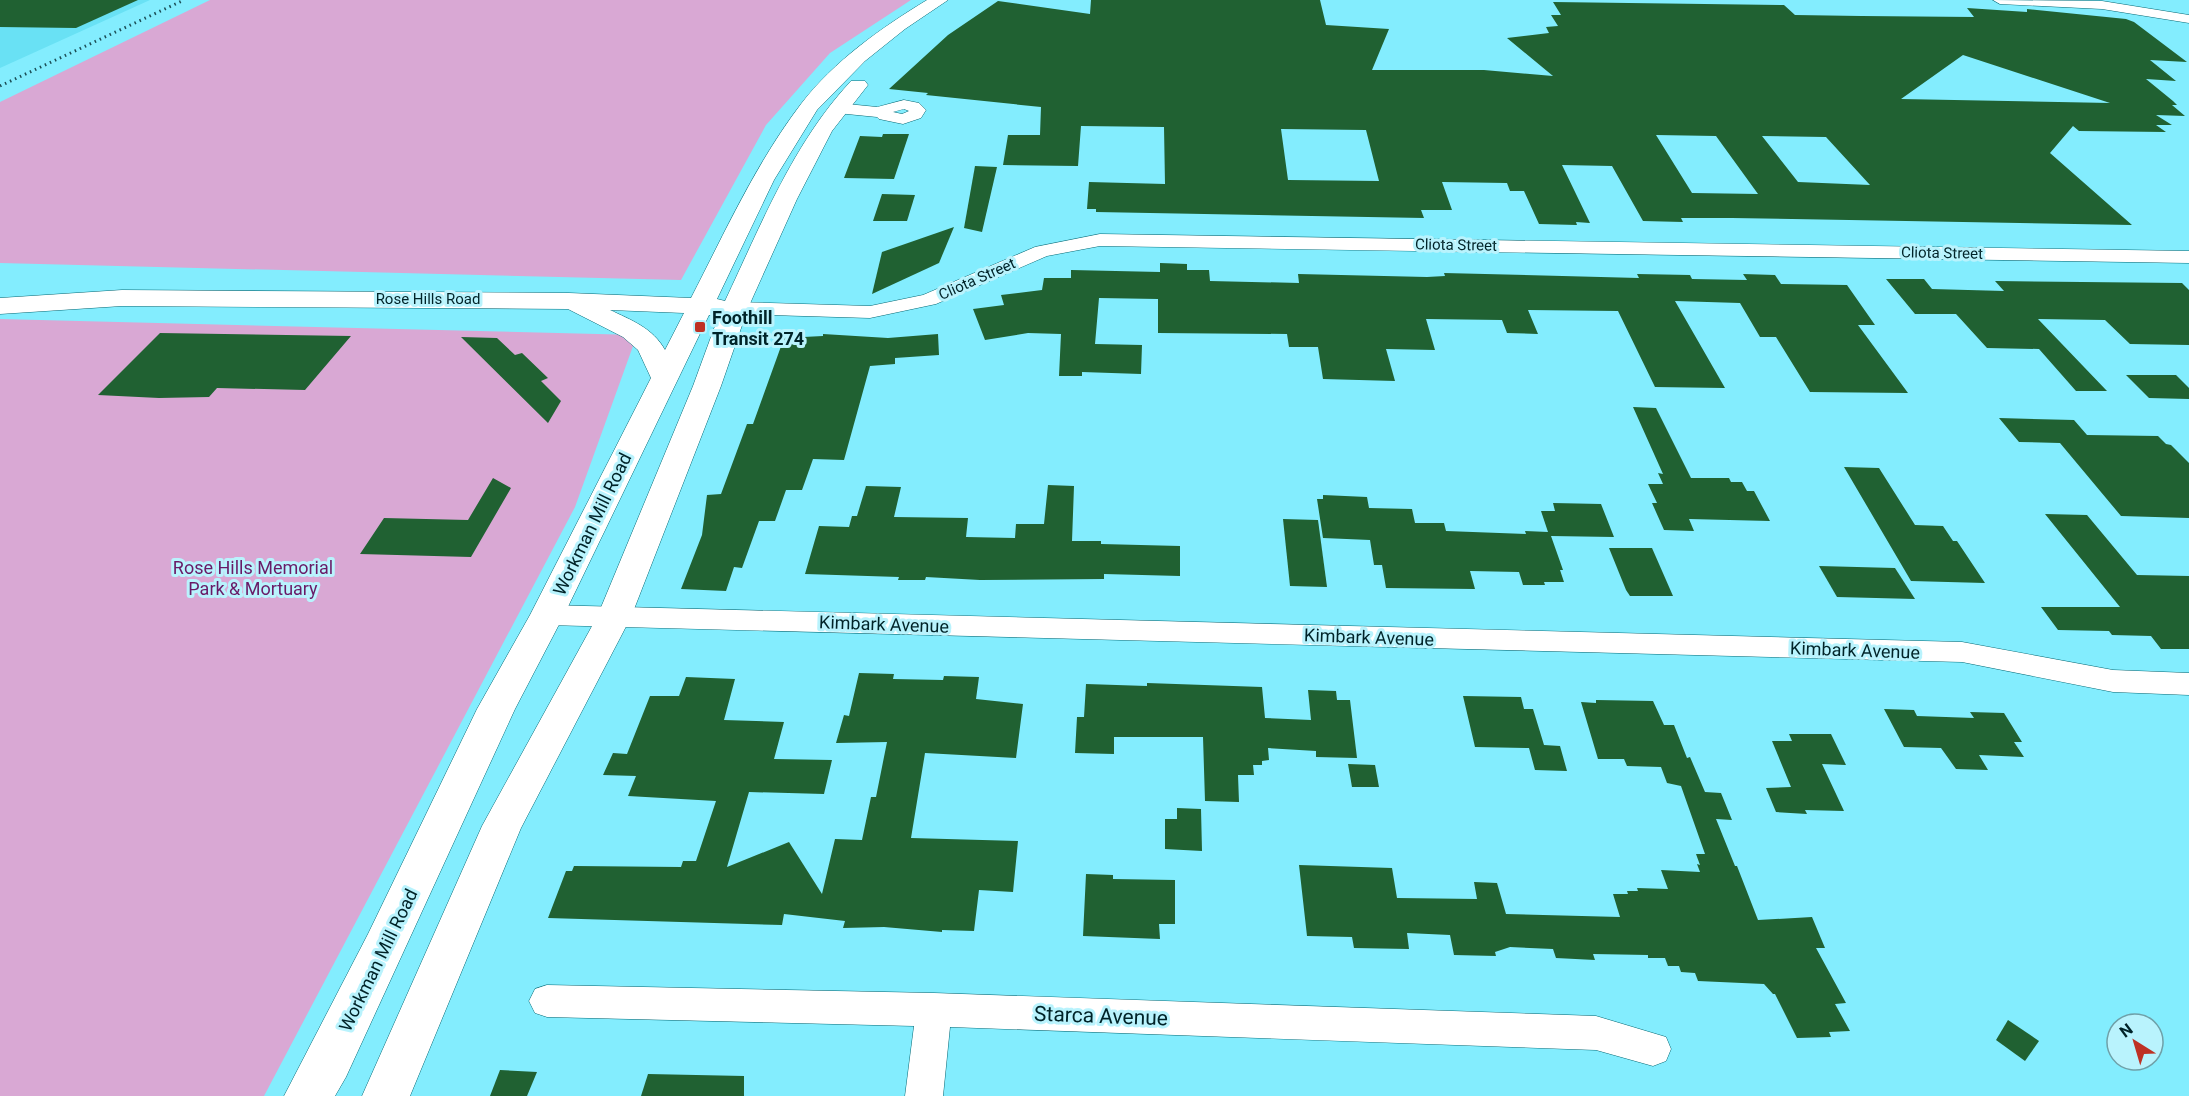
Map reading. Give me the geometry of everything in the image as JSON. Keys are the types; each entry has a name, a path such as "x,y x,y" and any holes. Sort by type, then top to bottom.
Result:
{"main road":[{"name":"Workman Mill Road","path":"308,1096 329,1061 384,948 496,709 547,615 699,306 726,257 759,186 809,107 858,57 899,25 947,3"},
{"name":"Workman Mill Road","path":"386,1096 502,826 614,617 708,386 735,308 793,182 837,108 882,60 947,3"},
{"path":"793,182 781,178 780,169 810,116 809,107"},
{"name":"Rose Hills Road","path":"0,287 47,288 122,298"},
{"name":"Rose Hills Road","path":"0,306 122,298 569,301 735,308"},
{"path":"569,301 633,331 650,347 664,377"}],"street":[{"path":"2000,0 2102,5 2189,19"},
{"path":"837,108 875,111"},
{"name":"Cliota Street","path":"735,308 870,312 929,300 1042,251 1100,240 2189,257"},
{"name":"Kimbark Avenue","path":"547,615 1962,652 2113,681 2189,684"},
{"name":"Starca Avenue","path":"547,1001 934,1010 1596,1033 1653,1049"},
{"path":"924,1096 934,1010"}],"shaded area":[{"path":"0,0 150,0 0,68"}],"green space":[{"path":"210,0 911,0 830,53 766,125 681,280 0,263 0,102"},
{"name":"Rose Hills Memorial Park & Mortuary","path":"0,319 637,335 575,507 264,1096 0,1096"}],"building":[{"path":"0,0 138,0 76,28 0,27"},
{"path":"1091,0 1320,0 1326,25 1389,29 1372,70 1484,70 1553,76 1507,38 1549,33 1546,27 1558,26 1551,15 1561,15 1553,2 1784,5 1795,15 1861,16 1974,17 1967,8 2027,12 2027,9 2126,19 2134,22 2187,62 2150,60 2176,81 2146,79 2173,101 2177,105 2172,105 2185,116 2156,115 2172,125 2156,125 2166,132 2079,131 2073,126 2050,153 2132,225 1732,218 1681,218 1683,222 1643,221 1612,166 1562,165 1590,223 1576,222 1577,225 1539,224 1524,191 1510,191 1507,183 1442,182 1452,210 1421,210 1424,218 1096,212 1096,209 1087,209 1089,182 1165,184 1164,127 1081,126 1078,166 1003,165 1008,135 1040,135 1041,107 889,89 948,35 998,1 1090,14","holes":["1963,55 2110,103 1901,99","1281,129 1366,130 1379,181 1288,180","1656,135 1716,136 1758,194 1692,193","1762,136 1826,137 1870,185 1798,182"]},
{"path":"883,134 909,134 894,179 844,178 860,136 882,137"},
{"path":"975,166 997,167 982,232 964,228"},
{"path":"882,194 915,195 907,221 873,221"},
{"path":"954,227 939,263 872,294 882,252"},
{"path":"1160,263 1187,264 1187,270 1209,270 1210,281 1299,283 1298,274 1427,277 1445,276 1444,273 1639,278 1637,274 1690,275 1692,279 1747,280 1743,274 1775,275 1781,284 1847,285 1875,325 1858,325 1908,393 1810,392 1776,337 1760,337 1740,303 1675,301 1725,388 1655,387 1618,311 1528,310 1538,334 1507,333 1502,320 1426,319 1435,350 1386,349 1395,381 1323,379 1318,347 1289,347 1287,334 1158,333 1158,299 1099,298 1095,344 1142,345 1141,374 1082,372 1082,376 1059,376 1061,334 1028,333 985,340 973,309 1004,305 1001,295 1042,290 1044,278 1071,278 1071,270 1160,272"},
{"path":"1886,279 1924,279 1932,289 2004,291 1995,281 2182,283 2189,290 2189,345 2130,344 2105,320 2038,319 2107,391 2076,391 2039,349 1987,348 1956,314 1915,314"},
{"path":"160,333 351,336 305,390 217,388 209,397 159,398 98,395"},
{"path":"823,334 888,338 938,334 939,355 895,358 895,364 870,366 844,460 813,459 802,490 786,490 775,521 759,521 742,568 734,567 726,591 681,589 702,535 707,495 721,494 747,424 753,424 784,338 823,336"},
{"path":"461,337 497,338 515,355 522,353 548,378 541,381 561,401 548,423"},
{"path":"2126,375 2176,375 2189,388 2189,399 2149,398"},
{"path":"1633,407 1656,408 1691,478 1729,478 1731,482 1742,482 1747,491 1754,491 1770,521 1689,519 1694,531 1664,530 1652,503 1657,503 1648,484 1663,484 1658,473 1663,474"},
{"path":"1999,418 2074,420 2087,435 2158,436 2189,463 2189,518 2121,516 2060,443 2019,442"},
{"path":"1844,467 1879,468 1915,525 1943,526 1953,541 1957,541 1985,583 1911,581"},
{"path":"493,478 511,488 471,557 360,554 384,518 468,520"},
{"path":"1048,485 1074,486 1072,541 1180,546 1180,576 1104,574 1104,579 980,580 926,577 925,580 898,580 899,577 805,574 819,526 849,527 852,516 857,516 866,486 901,487 894,517 968,518 966,537 1015,538 1016,524 1044,524"},
{"path":"1323,495 1367,497 1369,508 1412,509 1415,523 1444,523 1446,531 1526,534 1525,531 1548,532 1541,511 1555,511 1553,503 1601,504 1614,537 1551,536 1563,570 1560,570 1564,582 1523,585 1519,572 1470,571 1475,589 1386,588 1382,565 1374,565 1370,540 1323,538 1317,499 1323,499"},
{"path":"2045,514 2087,515 2137,575 2189,576 2189,649 2161,649 2151,636 2112,635 2109,631 2058,630 2041,607 2120,607"},
{"path":"1283,519 1318,520 1327,587 1290,586"},
{"path":"1609,548 1652,548 1673,596 1630,596"},
{"path":"1819,566 1895,568 1915,599 1837,597"},
{"path":"859,673 894,674 893,679 943,680 944,676 979,677 976,699 1023,704 1016,758 925,753 911,838 1018,841 1013,892 979,890 974,931 942,930 942,932 884,927 843,928 845,921 784,914 782,925 548,918 566,871 572,871 574,866 681,867 683,861 696,861 716,801 628,796 636,776 603,775 613,753 627,754 650,696 679,696 686,677 735,679 724,720 784,722 774,759 832,760 824,794 749,792 727,867 789,842 822,894 835,839 862,840 871,797 876,797 887,742 836,743 844,715 849,716"},
{"path":"1147,683 1262,687 1265,718 1311,720 1308,690 1336,691 1337,700 1350,700 1357,758 1316,757 1316,751 1268,748 1269,760 1262,761 1262,765 1253,765 1254,775 1238,775 1239,802 1205,801 1203,737 1114,737 1114,754 1075,753 1077,717 1084,717 1086,684 1147,686"},
{"path":"1463,696 1521,697 1524,709 1533,709 1544,745 1560,746 1567,771 1535,770 1529,748 1475,747"},
{"path":"1596,700 1653,701 1664,725 1674,725 1687,758 1690,757 1705,792 1721,793 1732,820 1716,819 1758,920 1812,917 1825,948 1816,948 1846,1003 1835,1004 1850,1031 1829,1032 1831,1037 1797,1038 1775,994 1764,984 1698,981 1695,973 1681,972 1679,966 1668,966 1665,958 1648,958 1648,955 1593,954 1595,960 1556,958 1553,949 1510,947 1495,952 1496,956 1454,955 1450,935 1407,933 1409,949 1354,948 1352,937 1307,936 1299,865 1392,868 1397,898 1477,899 1474,882 1497,883 1506,914 1620,917 1613,894 1628,894 1627,891 1638,891 1637,888 1668,889 1661,870 1700,872 1696,854 1705,854 1681,786 1667,783 1661,767 1627,766 1624,759 1598,759 1581,702 1596,703"},
{"path":"1884,709 1914,710 1917,716 1974,718 1970,712 2004,713 2022,742 2014,742 2024,757 1979,755 1988,770 1956,769 1941,748 1904,747"},
{"path":"1789,734 1831,734 1846,765 1822,764 1844,811 1805,810 1807,814 1776,812 1766,788 1791,787 1772,741 1792,741"},
{"path":"1348,764 1375,765 1379,787 1352,787"},
{"path":"1177,808 1201,809 1202,851 1165,849 1165,819 1177,819"},
{"path":"1086,874 1113,875 1113,879 1175,880 1175,924 1159,924 1160,939 1083,936"},
{"path":"2008,1020 2039,1041 2025,1061 1996,1040"},
{"path":"500,1070 537,1072 527,1096 490,1096"},
{"path":"648,1074 744,1076 744,1096 641,1096"}],"railway":[{"path":"0,86 184,0"}],"place":[{"name":"Foothill Transit 274","path":"700,327"}]}
